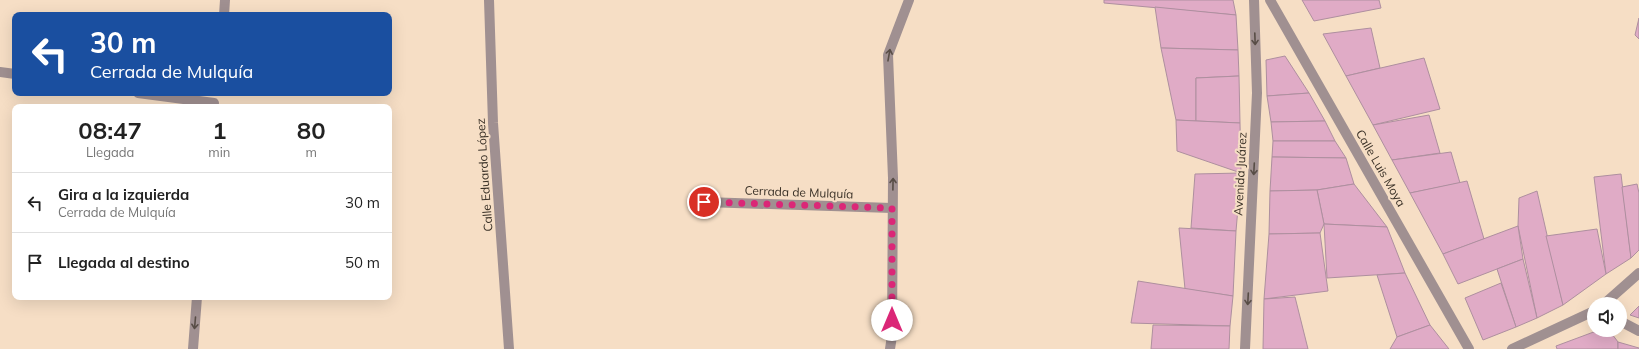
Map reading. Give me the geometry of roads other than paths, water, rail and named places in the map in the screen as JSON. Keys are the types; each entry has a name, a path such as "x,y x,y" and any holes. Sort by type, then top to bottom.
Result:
{"street":[{"path":"224,12 225,0"},
{"name":"Calle Eduardo López","path":"489,0 493,123 510,349"},
{"path":"890,349 892,336 893,178 888,55 908,0"},
{"name":"Avenida Juárez","path":"1245,349 1257,93 1254,0"},
{"name":"Calle Luis Moya","path":"1270,0 1469,349"},
{"path":"0,72 12,74"},
{"path":"167,96 215,101"},
{"name":"Cerrada de Mulquía","path":"704,202 892,208"},
{"path":"1612,297 1639,273"},
{"path":"193,349 197,300"},
{"path":"1512,349 1587,314"},
{"path":"1627,325 1639,331"}]}
